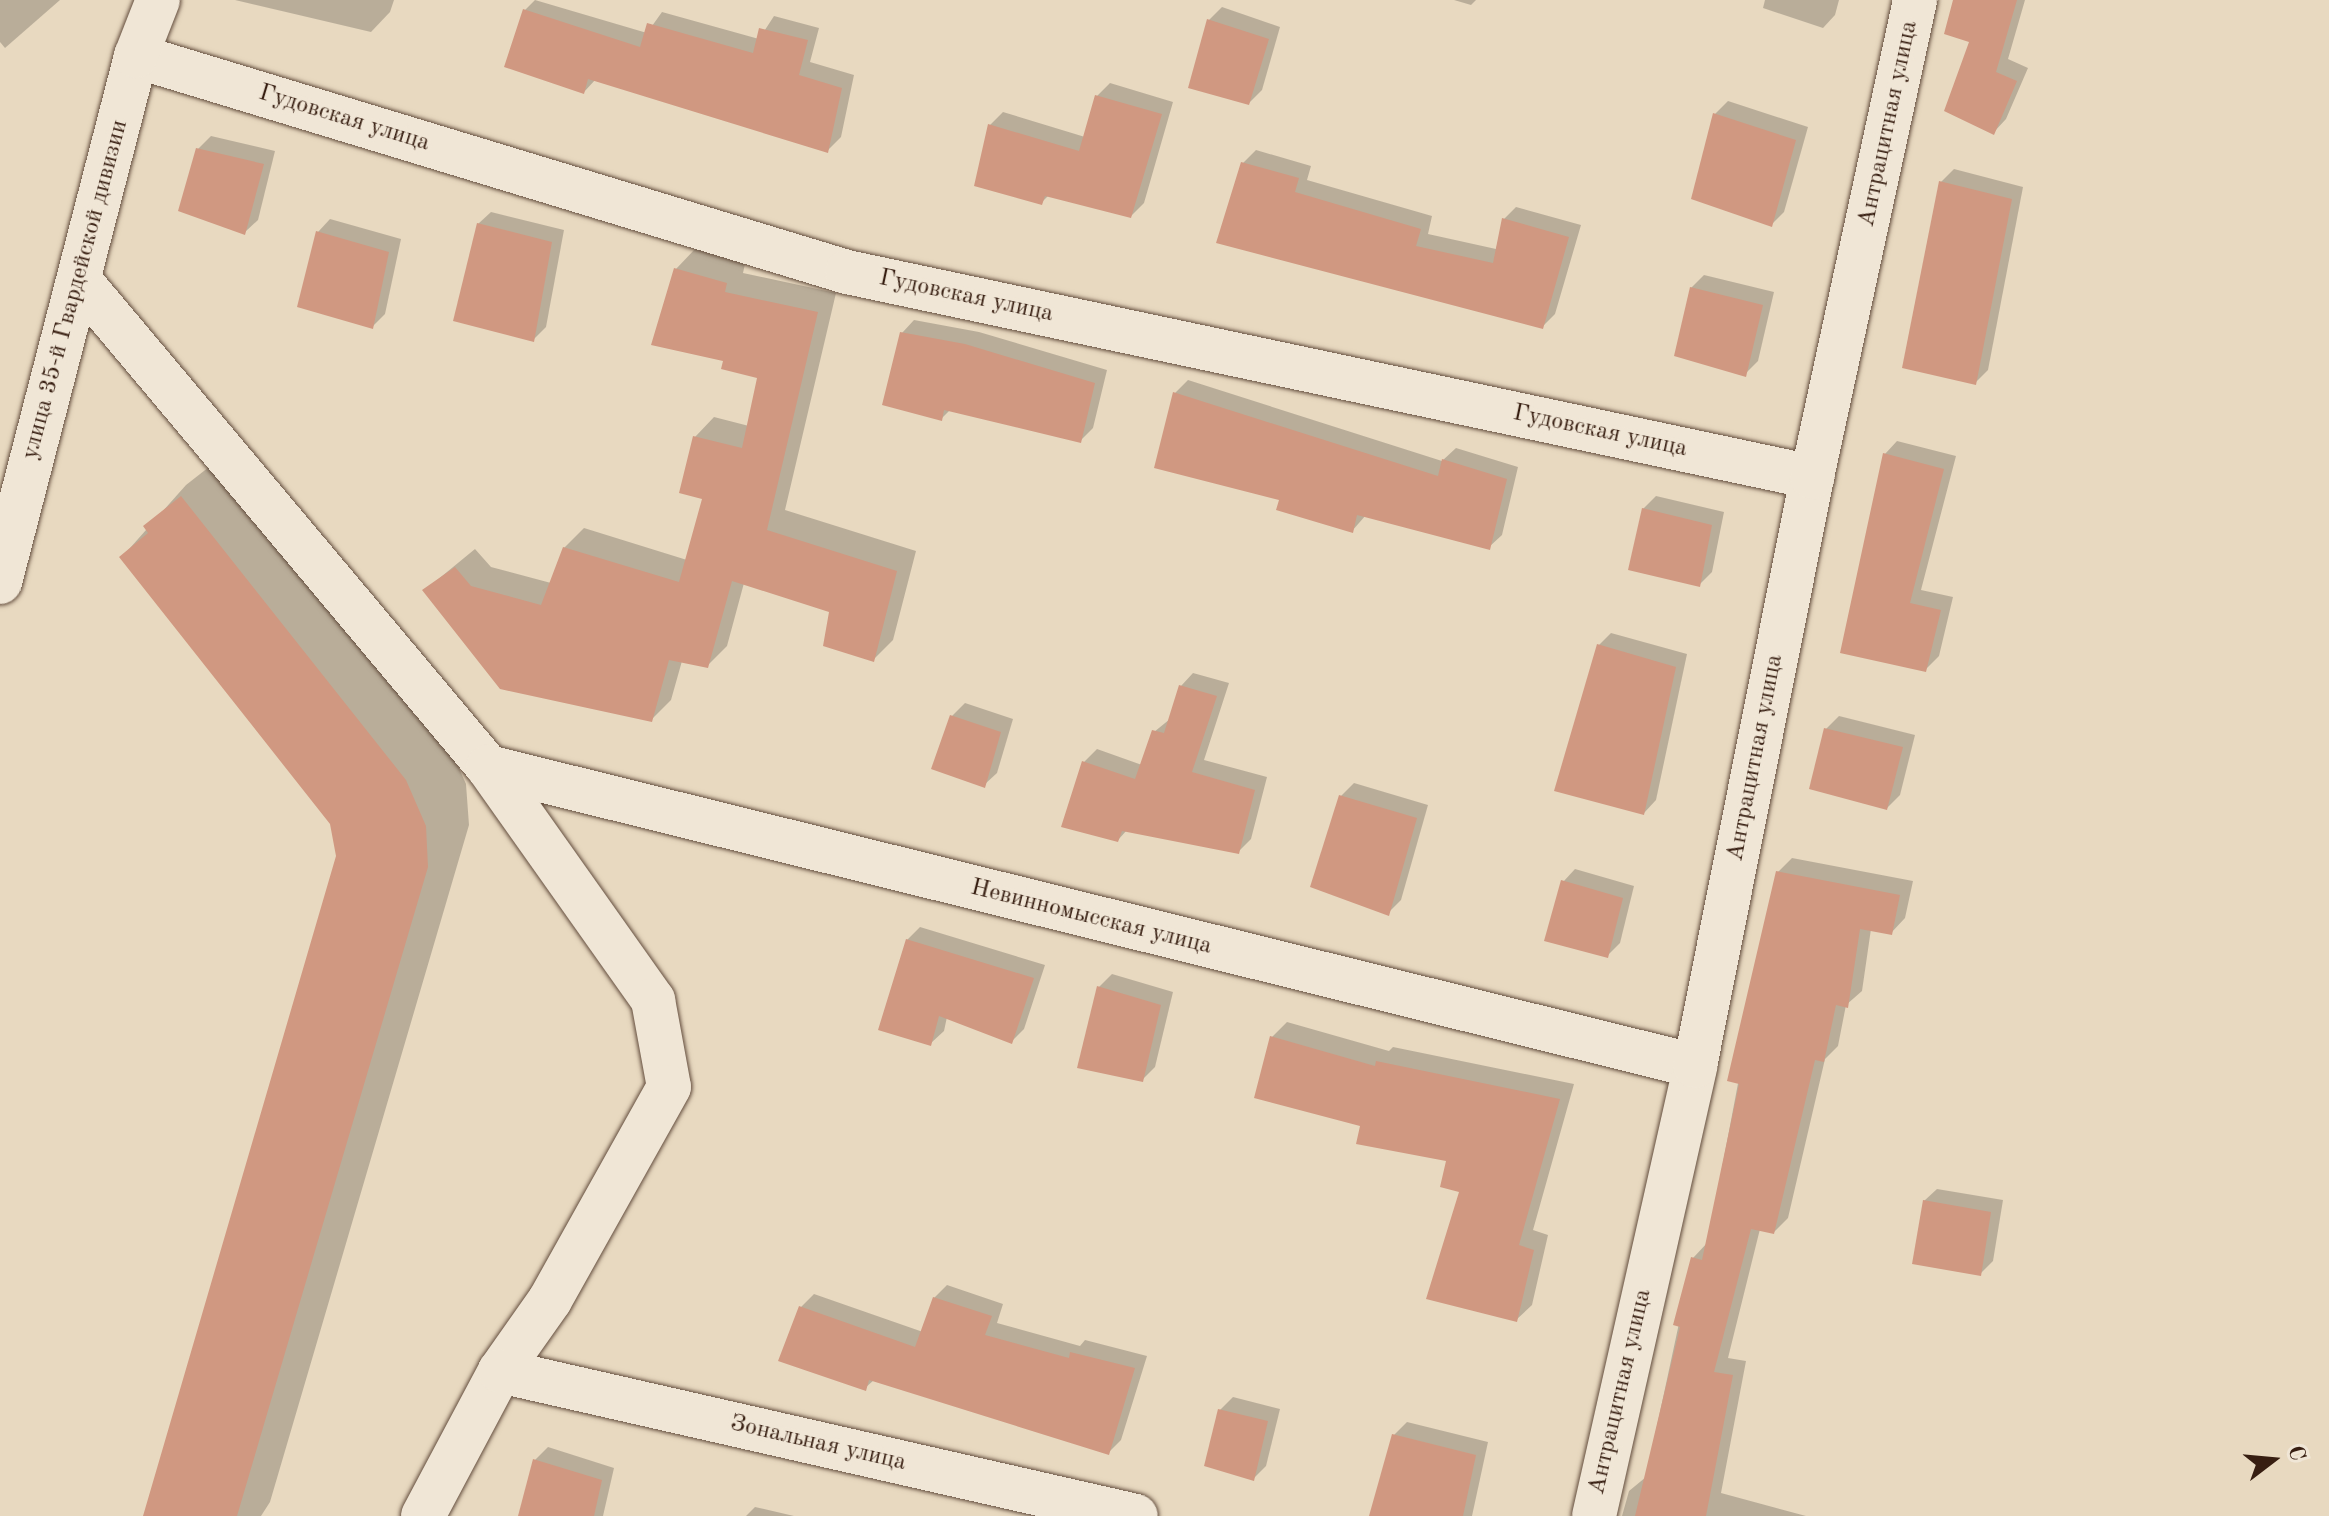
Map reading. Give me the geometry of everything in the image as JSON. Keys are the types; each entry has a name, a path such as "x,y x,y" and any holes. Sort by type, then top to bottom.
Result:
{"street":[{"name":"улица 35-й Гвардейской дивизии","path":"0,582 136,56 158,0"},
{"name":"Антрацитная улица","path":"1594,1516 1695,1066 1812,477 1915,0"},
{"name":"Гудовская улица","path":"136,56 847,272 1812,477"},
{"path":"80,281 488,767 653,1000 669,1087 550,1300 500,1371 423,1516"},
{"name":"Невинномысская улица","path":"488,767 1695,1066"},
{"name":"Зональная улица","path":"500,1371 1136,1516"}],"building":[{"path":"1953,0 2017,0 1996,72 2017,81 1994,135 1944,111 1969,42 1944,34"},
{"path":"523,9 640,47 647,23 753,53 759,28 808,40 799,75 842,88 828,153 588,79 584,94 504,67"},
{"path":"1207,19 1269,39 1249,105 1188,88"},
{"path":"1095,95 1162,114 1131,218 1045,196 1042,205 974,186 988,124 1079,151"},
{"path":"1713,113 1796,140 1772,227 1691,199"},
{"path":"196,148 264,164 245,235 178,211"},
{"path":"1241,162 1299,178 1295,192 1421,229 1416,246 1493,263 1502,218 1569,237 1543,329 1216,243"},
{"path":"1939,181 2012,199 1976,385 1902,368"},
{"path":"477,223 552,242 534,342 453,321"},
{"path":"316,231 389,252 373,329 297,307"},
{"path":"674,268 727,283 725,292 818,312 767,530 897,571 874,662 823,646 829,612 732,581 708,668 669,660 652,722 500,689 422,590 455,567 471,586 541,605 563,547 679,582 702,499 679,493 693,436 742,448 757,378 721,369 723,361 651,345"},
{"path":"1690,287 1763,305 1746,377 1674,356"},
{"path":"900,332 965,344 1095,383 1081,443 944,410 942,421 882,405"},
{"path":"1173,392 1438,476 1442,459 1507,479 1490,550 1357,515 1353,533 1276,510 1279,500 1154,468"},
{"path":"1883,453 1944,469 1910,603 1941,610 1926,672 1840,653"},
{"path":"181,496 406,780 426,826 428,867 237,1516 143,1516 336,856 330,824 119,557 148,533 143,526"},
{"path":"1642,508 1712,525 1700,587 1628,570"},
{"path":"1597,644 1676,667 1644,815 1554,791"},
{"path":"1179,685 1217,696 1192,772 1255,790 1239,854 1122,831 1118,842 1061,827 1082,761 1135,779 1152,730 1164,733"},
{"path":"950,715 1001,732 985,788 931,769"},
{"path":"1824,728 1903,747 1887,810 1809,789"},
{"path":"1339,795 1417,818 1389,916 1310,887"},
{"path":"1776,871 1900,895 1892,935 1860,929 1848,1008 1836,1005 1824,1062 1815,1060 1774,1234 1751,1229 1714,1372 1733,1375 1706,1516 1635,1516 1680,1327 1673,1325 1691,1257 1702,1260 1739,1084 1727,1081"},
{"path":"1561,880 1623,898 1608,958 1544,941"},
{"path":"906,939 1034,978 1012,1044 939,1016 931,1046 878,1030"},
{"path":"1097,986 1161,1005 1143,1082 1077,1068"},
{"path":"1270,1036 1375,1066 1376,1061 1560,1099 1519,1245 1534,1250 1517,1322 1426,1299 1459,1192 1440,1187 1446,1161 1356,1144 1360,1126 1254,1098"},
{"path":"1923,1200 1991,1212 1981,1276 1912,1264"},
{"path":"933,1297 992,1316 985,1335 1069,1358 1070,1352 1135,1368 1109,1455 869,1380 866,1391 778,1361 799,1306 915,1347"},
{"path":"1218,1409 1268,1421 1254,1481 1204,1466"},
{"path":"1392,1434 1476,1455 1463,1516 1369,1516"},
{"path":"533,1459 602,1480 594,1516 518,1516"}]}
